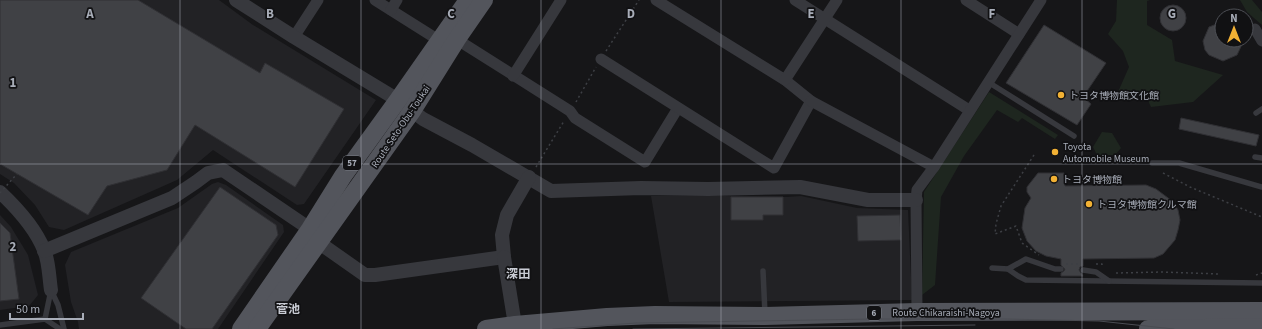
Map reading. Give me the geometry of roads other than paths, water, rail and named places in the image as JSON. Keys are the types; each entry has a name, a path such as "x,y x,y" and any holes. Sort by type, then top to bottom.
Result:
{"main road":[{"name":"Route Seto-Obu-Toukai","path":"241,329 412,111 468,0"},
{"name":"Route Seto-Obu-Toukai","path":"257,329 314,236 343,176 398,100 484,0"},
{"name":"Route Chikaraishi-Nagoya","path":"486,329 607,317 655,315 765,316 917,312 1262,311"},
{"path":"1148,329 1262,327"}],"street":[{"path":"236,0 398,100 423,119 530,177 551,191 641,188 708,189 800,187 868,200 916,200"},
{"path":"294,37 318,0"},
{"path":"375,0 449,40 464,44 570,111 575,118 645,162 678,108"},
{"path":"391,10 397,0"},
{"path":"513,76 560,0"},
{"path":"656,0 785,80 812,101 934,167"},
{"path":"795,0 970,110"},
{"path":"785,80 837,0"},
{"path":"966,0 1019,34"},
{"path":"917,312 917,190 934,167 1041,0"},
{"path":"1255,29 1262,41"},
{"path":"601,59 774,168 812,101"},
{"path":"44,250 172,198 208,173 222,170 314,236 365,275 375,275 504,257"},
{"path":"515,325 504,257 502,234 507,215 530,177"},
{"path":"0,193 25,219 44,250 51,290"}],"lane":[{"path":"988,82 1074,136"},
{"path":"1256,113 1262,109"},
{"path":"1255,157 1262,158"},
{"path":"1152,163 1179,162 1262,187"},
{"path":"1008,269 1026,259 1055,269 1061,266"},
{"path":"1082,267 1096,272 1109,281"},
{"path":"992,268 1008,269 1026,280 1262,283"},
{"path":"763,271 765,316"},
{"path":"45,319 51,290"},
{"path":"51,290 58,305 64,329"},
{"path":"3,326 45,319 60,329"}],"tram line":[{"path":"553,329 636,323 874,319 1099,321 1174,329"},
{"path":"633,329 975,325"}],"place":[{"name":"トヨタ博物館文化館","path":"1061,95"},
{"name":"Toyota Automobile Museum","path":"1055,152"},
{"name":"トヨタ博物館","path":"1054,179"},
{"name":"トヨタ博物館クルマ館","path":"1089,204"}],"district":[{"name":"深田","path":"518,274"},
{"name":"菅池","path":"288,309"}]}
